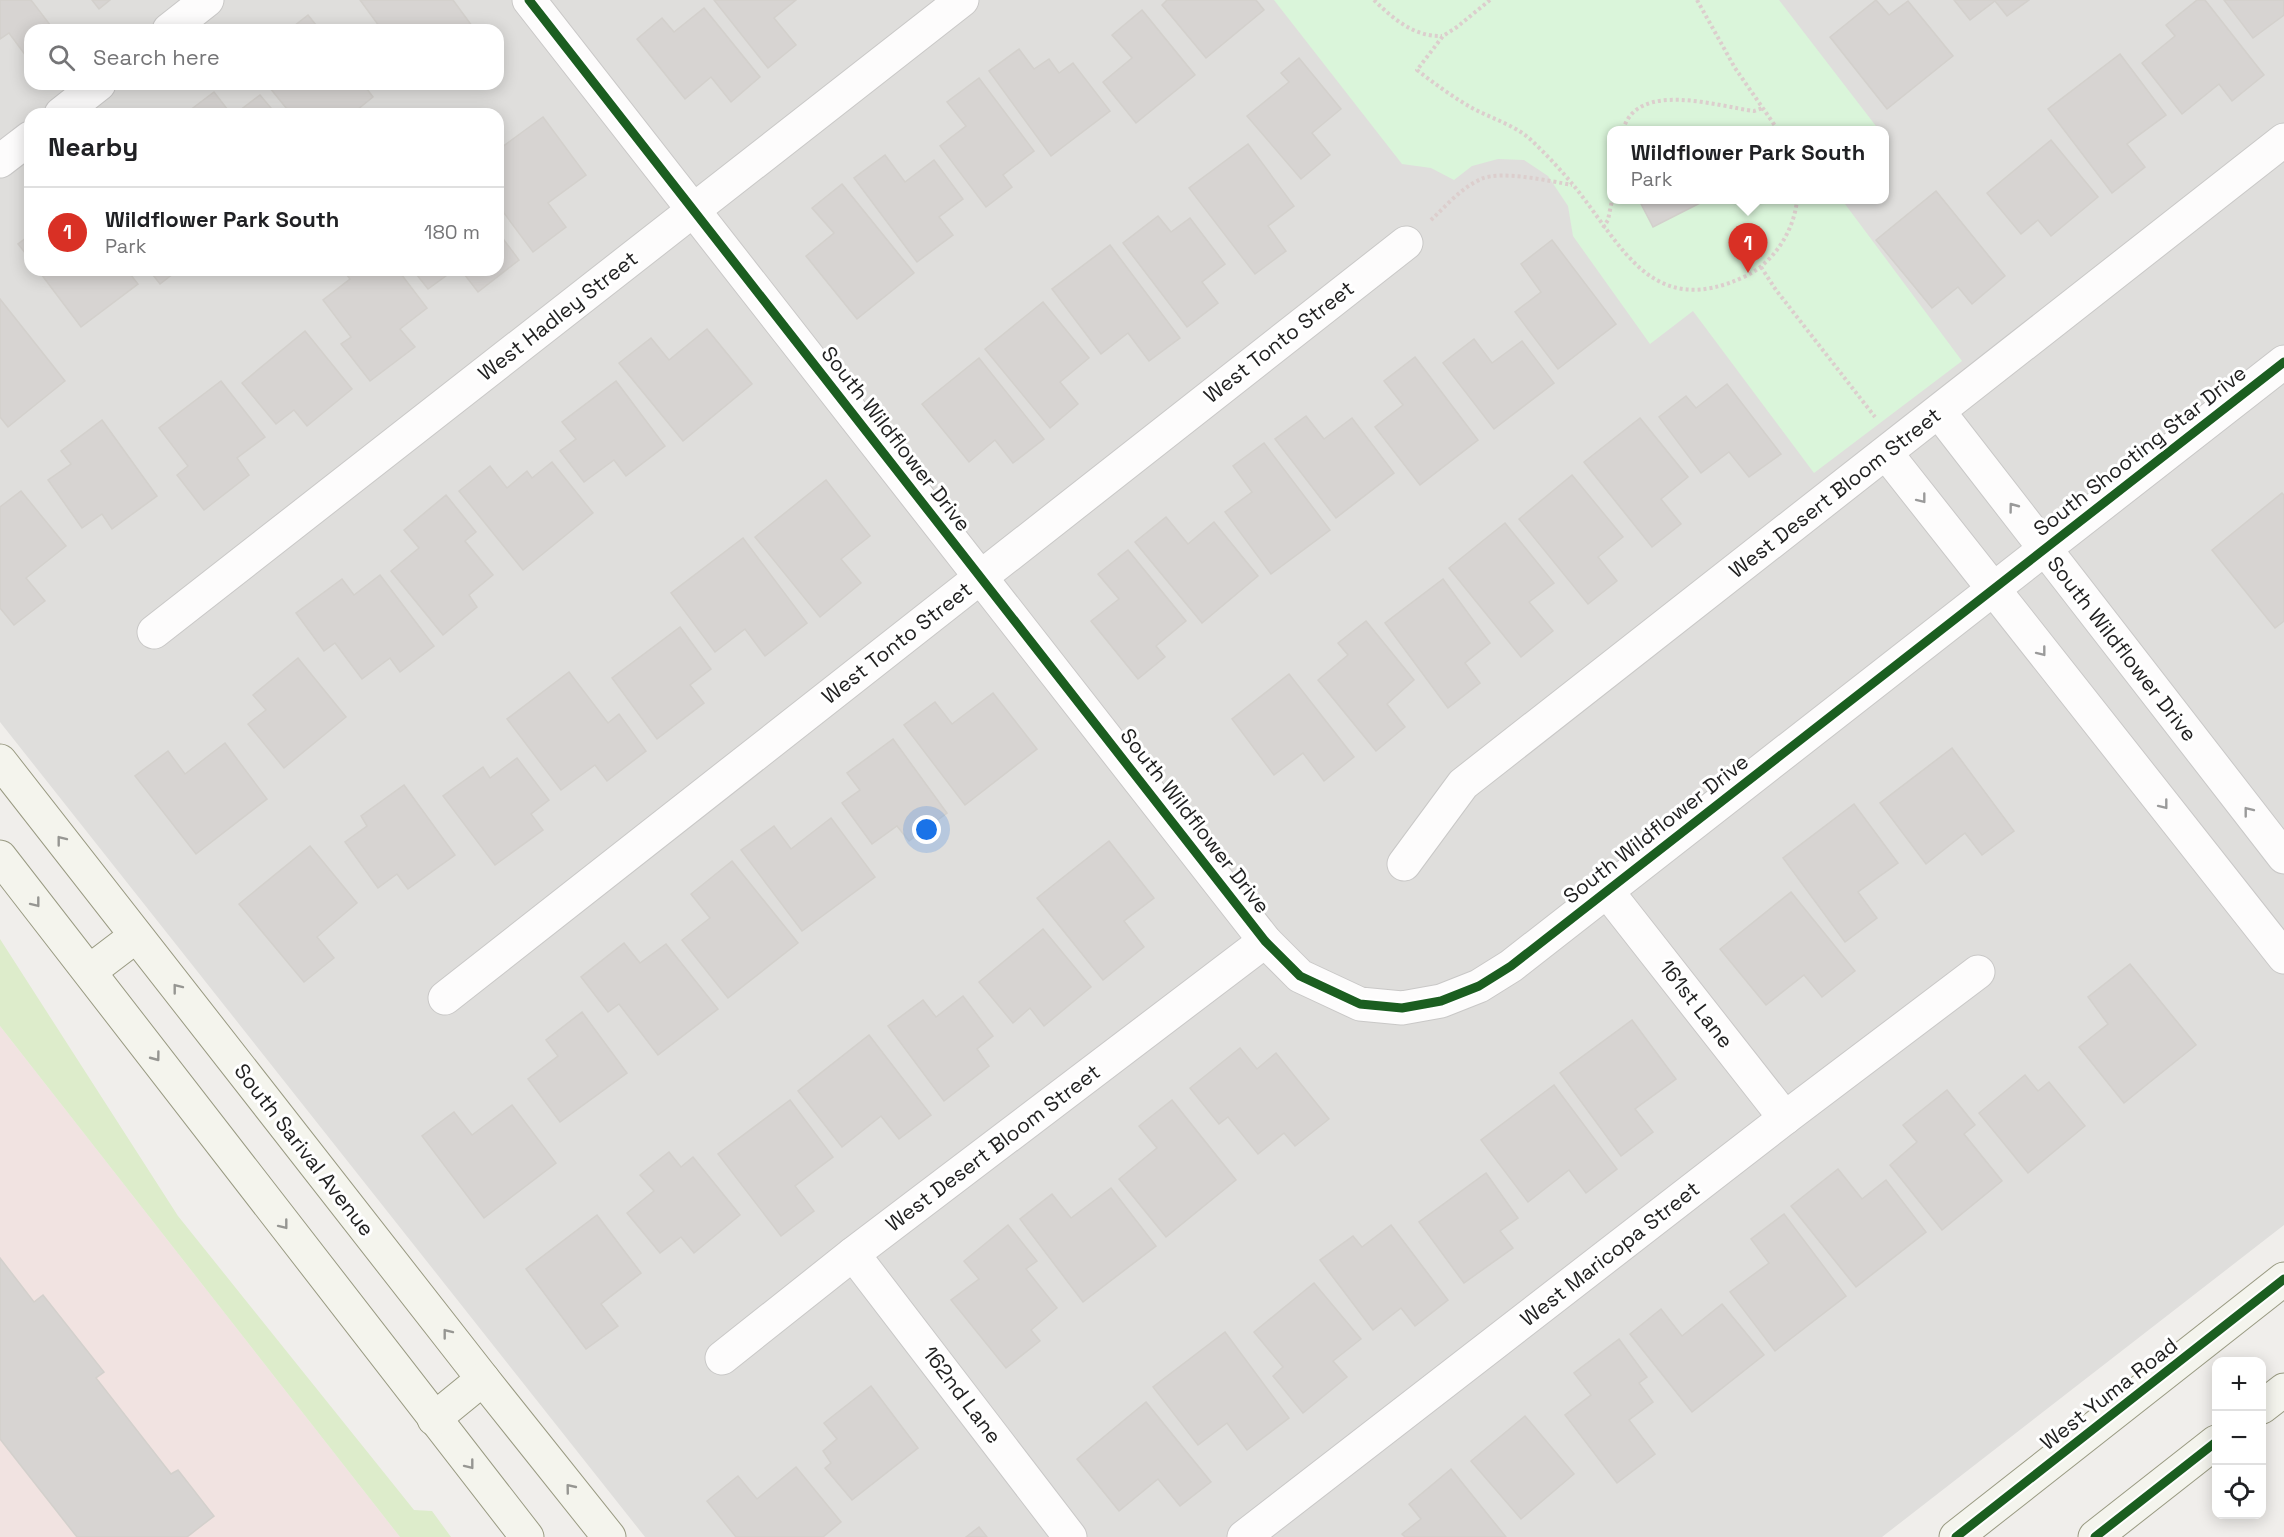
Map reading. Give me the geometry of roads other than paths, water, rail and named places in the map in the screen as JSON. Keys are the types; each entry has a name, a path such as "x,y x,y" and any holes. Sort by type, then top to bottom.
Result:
{"main road":[{"name":"South Sarival Avenue","path":"0,761 609,1537"},
{"path":"0,857 527,1537"},
{"path":"90,971 136,936"},
{"name":"West Yuma Road","path":"1966,1533 2284,1279"},
{"path":"434,1419 483,1379"},
{"path":"2266,1404 2284,1390"},
{"path":"2095,1537 2212,1446"}],"street":[{"path":"176,24 207,0"},
{"name":"South Wildflower Drive","path":"529,0 1266,941 1300,976 1360,1004 1402,1008 1441,1001 1479,986 1511,966 2019,569"},
{"name":"West Hadley Street","path":"154,632 962,0"},
{"path":"69,108 91,90"},
{"name":"West Desert Bloom Street","path":"1404,864 1463,784 2284,140"},
{"path":"0,161 24,143"},
{"name":"West Tonto Street","path":"445,998 1406,243"},
{"name":"South Shooting Star Drive","path":"2019,569 2284,362"},
{"name":"South Wildflower Drive","path":"1939,411 2284,857"},
{"path":"1892,448 1993,589 2284,957"},
{"name":"161st Lane","path":"1606,890 1785,1118"},
{"name":"West Desert Bloom Street","path":"722,1358 853,1254 1266,941"},
{"name":"West Maricopa Street","path":"1244,1537 1785,1118 1978,972"},
{"name":"162nd Lane","path":"853,1254 1070,1537"}],"place":[{"name":"Wildflower Park South","path":"1748,273"}]}
